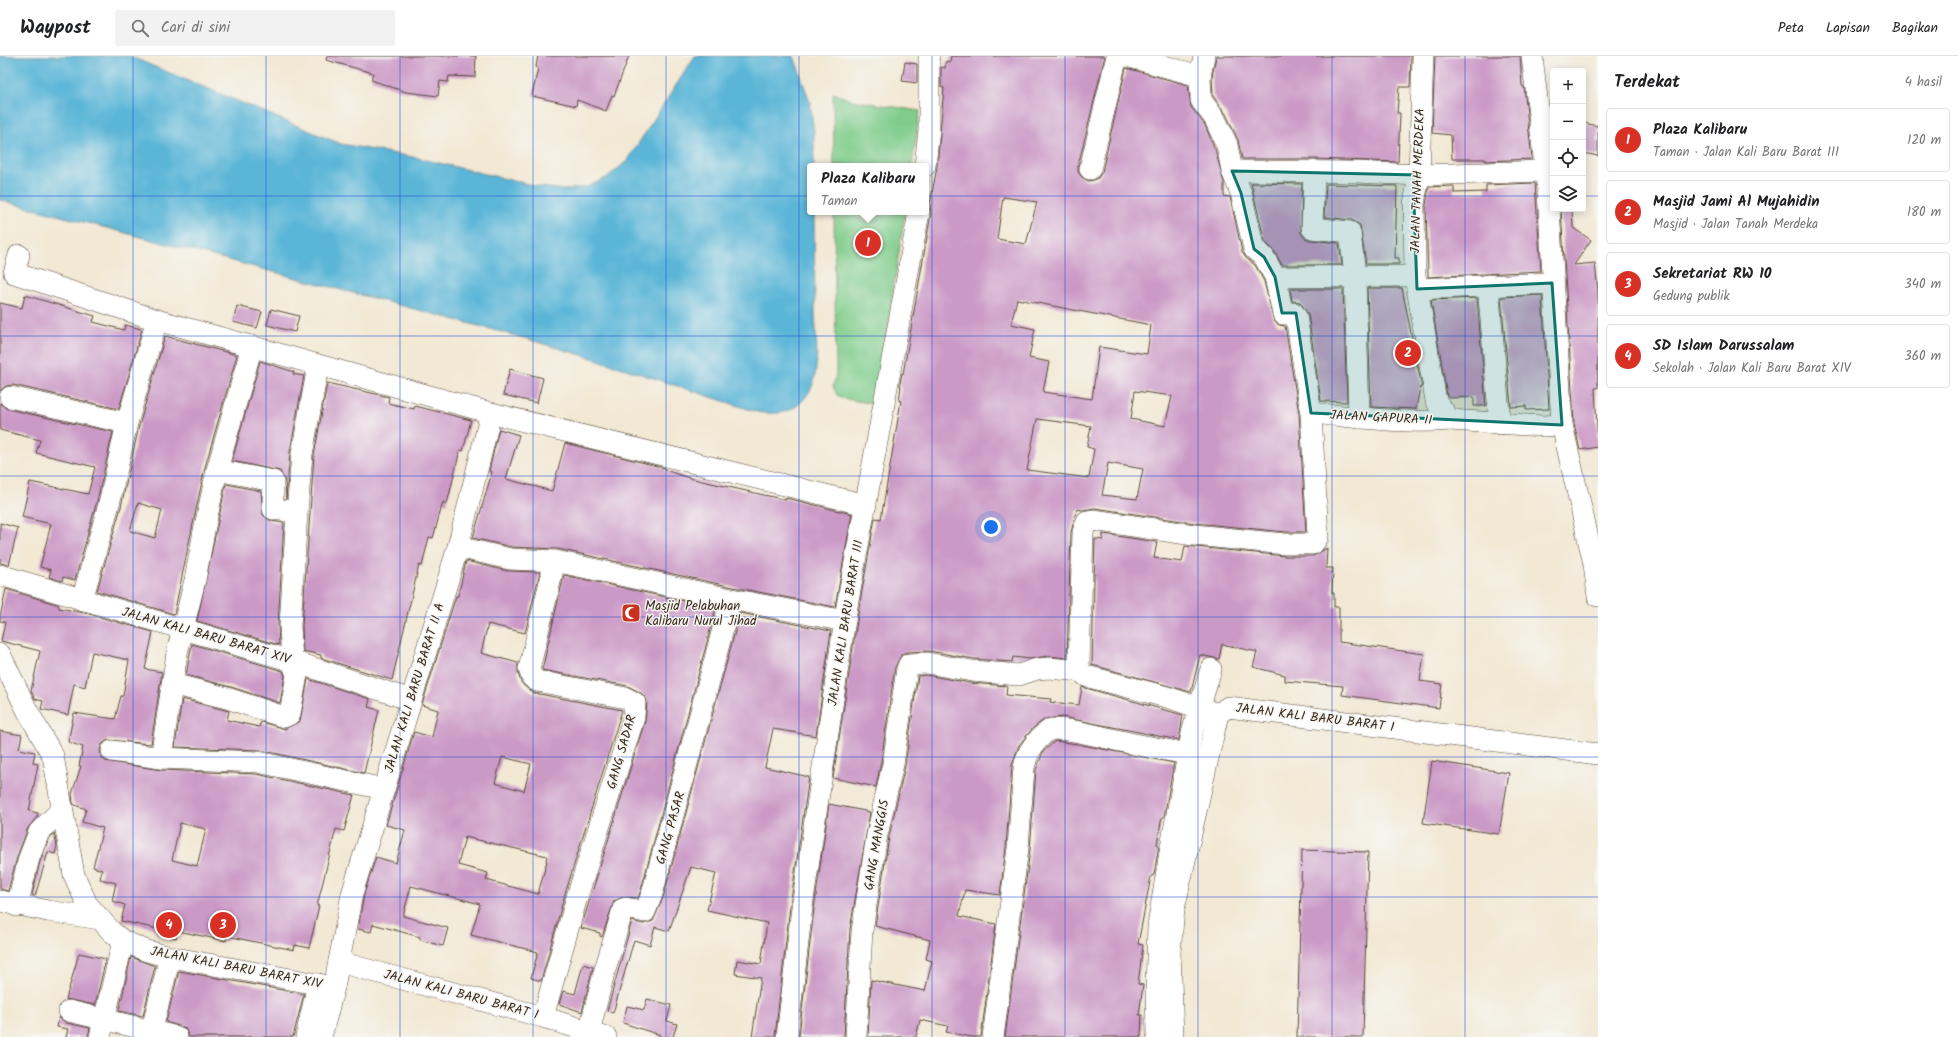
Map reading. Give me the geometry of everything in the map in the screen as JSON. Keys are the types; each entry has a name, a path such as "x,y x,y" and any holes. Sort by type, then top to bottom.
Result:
{"street":[{"path":"925,163 929,130 929,56"},
{"path":"1090,170 1117,56"},
{"path":"1127,56 1200,76"},
{"path":"1204,56 1200,76 1202,100 1215,119 1227,145 1232,171 1241,192 1254,249 1264,257 1275,277 1282,312 1285,315 1294,313 1296,316 1311,413 1318,537 1313,544 1284,544 1218,538 1093,520 1087,521 1083,532 1080,671 1086,676 1208,711"},
{"name":"JALAN TANAH MERDEKA","path":"1424,56 1419,175 1414,204 1416,283 1436,401 1450,420"},
{"path":"1532,56 1540,119 1544,171 1548,191 1552,283 1562,425 1594,564 1598,596"},
{"path":"1232,171 1314,171 1419,175 1544,171"},
{"path":"1314,171 1312,228 1350,232 1355,275 1359,418"},
{"name":"JALAN KALI BARU BARAT III","path":"787,1037 802,907 845,621 918,215"},
{"path":"19,255 14,273 157,320 491,413 866,505"},
{"path":"1275,277 1355,275 1416,283 1488,285 1552,283"},
{"path":"1488,285 1500,424"},
{"path":"82,600 109,504 127,423 157,320"},
{"path":"161,758 177,653 217,470 252,346"},
{"path":"172,684 227,698 284,717 290,714 297,674 292,661 290,626 297,512 302,454 318,366"},
{"path":"10,397 127,423"},
{"name":"JALAN KALI BARU BARAT II A","path":"326,985 339,962 352,894 458,547 491,413"},
{"name":"JALAN GAPURA II","path":"1311,413 1359,418 1450,420"},
{"path":"1450,420 1543,426 1562,425"},
{"path":"217,470 273,481 273,509 297,512"},
{"path":"458,547 510,559 555,561 732,599 845,621"},
{"name":"GANG SADAR","path":"543,1017 577,897 634,717 634,703 626,698 537,681 532,677 530,669 555,561"},
{"name":"JALAN KALI BARU BARAT XIV","path":"0,575 292,661 411,700"},
{"name":"GANG PASAR","path":"598,1034 604,973 623,910 626,908 645,912 652,894 732,599"},
{"name":"JALAN KALI BARU BARAT XIV","path":"0,654 20,696 54,756 74,875 86,904 100,919 124,941 147,951 170,957 326,985"},
{"name":"GANG MANGGIS","path":"856,1037 862,931 877,835 893,764 907,668 909,664 1019,675 1037,669 1049,668 1080,671"},
{"path":"1157,1037 1156,990 1158,926 1170,852 1189,754 1208,711 1211,669"},
{"name":"JALAN KALI BARU BARAT 1","path":"1173,1037 1170,952 1174,909 1208,711 1228,707 1598,754"},
{"path":"993,1037 1018,848 1025,759 1033,746 1051,729 1084,732 1138,745 1189,754"},
{"path":"112,751 161,758 258,762 384,789"},
{"path":"63,808 39,832 23,881 9,903 100,919"},
{"path":"102,1028 124,941"},
{"path":"151,1033 170,957"},
{"name":"JALAN KALI BARU BARAT 1","path":"339,962 543,1017 598,1034"},
{"path":"306,1037 326,985"},
{"path":"321,1037 326,985"},
{"path":"68,1011 102,1028 177,1037"}],"highlighted area":[{"path":"1232,171 1419,175 1414,204 1417,289 1552,283 1562,425 1311,413 1296,313 1282,313 1275,277 1264,257 1254,249 1241,193"}],"green space":[{"path":"833,93 851,100 920,111 912,163 834,163"},
{"path":"834,215 905,215 876,404 845,399 837,395 833,386 836,374"}],"water":[{"path":"0,56 129,56 341,144 418,158 540,187 565,190 587,187 608,177 627,161 695,56 794,56 810,102 814,132 814,163 807,163 807,215 814,215 817,352 816,372 811,389 800,403 788,411 781,413 757,412 592,358 513,335 0,200"}],"building":[{"path":"327,56 476,56 475,77 449,76 448,82 440,81 438,96 406,92 371,80 373,73 326,60"},
{"path":"538,56 629,56 614,96 612,95 606,111 577,100 576,106 532,96 538,68 536,67"},
{"path":"951,56 1105,56 1078,166 1078,172 1088,181 1098,178 1102,172 1126,68 1188,85 1191,107 1205,125 1215,149 1224,183 1224,196 1230,197 1242,252 1246,258 1255,265 1264,281 1274,321 1279,325 1285,326 1299,414 1306,532 1286,532 1195,523 1095,508 1082,510 1077,509 1071,532 1067,658 1048,656 1030,659 1013,657 1012,662 974,659 929,651 908,652 902,654 895,667 876,787 833,778 859,608 875,518 881,519 901,401 899,401 900,383 902,373 903,374 931,214 930,204 937,167 944,88 941,87 941,67 945,68 946,61 950,62","holes":["1003,197 1037,202 1026,244 997,239","1017,299 1151,325 1147,354 1099,347 1092,399 1043,392 1049,362 1029,358 1035,329 1011,324","1135,391 1172,396 1165,426 1131,419","1037,419 1091,426 1087,447 1094,449 1089,478 1027,470","1108,463 1143,469 1137,499 1102,495"]},
{"path":"1216,56 1411,56 1410,87 1399,87 1397,113 1400,113 1398,162 1314,159 1242,159 1238,140 1226,114 1213,96 1212,77"},
{"path":"1435,56 1520,56 1522,86 1524,87 1532,159 1485,161 1485,159 1452,159 1451,135 1432,133"},
{"path":"905,62 917,64 917,83 902,81"},
{"path":"1586,124 1598,126 1598,156 1586,154"},
{"path":"1251,183 1302,184 1301,233 1305,238 1310,240 1339,243 1342,265 1282,265 1274,251 1265,242"},
{"path":"1535,183 1541,271 1428,277 1426,205 1429,187 1454,186 1454,193 1486,192 1486,185"},
{"path":"1326,184 1397,186 1395,258 1399,258 1399,264 1366,264 1360,225 1352,220 1324,217"},
{"path":"1561,212 1572,212 1573,228 1591,240 1574,265 1595,263 1598,291 1598,388 1595,388 1598,447 1580,450 1574,423"},
{"path":"1367,288 1402,288 1422,388 1420,387 1416,409 1371,407"},
{"path":"1290,289 1343,289 1347,402 1321,401 1308,314 1300,302 1292,301"},
{"path":"25,295 95,316 93,322 124,330 125,325 142,329 119,409 13,385 6,386 0,391 0,303 22,308"},
{"path":"1542,295 1549,409 1526,410 1526,406 1511,407 1501,297"},
{"path":"1477,298 1486,406 1474,406 1474,397 1449,398 1447,396 1431,300"},
{"path":"237,306 262,312 257,328 233,322"},
{"path":"271,309 299,316 295,332 267,325"},
{"path":"165,336 237,355 205,467 174,614 97,591 121,507 139,426","holes":["138,503 162,510 155,538 130,531"]},
{"path":"260,361 294,372 293,374 304,376 290,452 286,499 285,481 280,471 232,461"},
{"path":"510,369 543,378 537,403 503,395"},
{"path":"327,383 389,397 388,403 414,409 415,406 471,420 463,451 460,450 447,504 443,502 433,538 429,537 422,566 419,565 392,680 321,658 321,655 303,651 302,626 314,456"},
{"path":"0,403 7,409 113,432 97,501 75,580 63,577 62,581 49,577 51,570 40,567 51,524 22,517 30,482 88,494 95,467 36,453 40,440 0,430"},
{"path":"499,429 519,435 506,479 552,491 565,443 665,468 665,470 689,478 786,500 786,498 852,514 835,607 733,587 558,549 512,547 473,538 492,472 489,471"},
{"path":"226,484 261,491 263,515 271,521 284,523 278,625 279,645 197,621"},
{"path":"0,523 18,528 9,565 0,563"},
{"path":"1103,534 1157,542 1154,558 1182,562 1185,546 1285,556 1313,556 1327,548 1326,568 1333,568 1332,593 1334,593 1334,607 1339,607 1339,642 1424,654 1420,681 1442,684 1439,708 1342,695 1343,686 1285,681 1285,675 1253,667 1257,652 1222,644 1219,659 1200,655 1191,692 1092,665 1095,539 1103,540"},
{"path":"466,561 507,571 540,572 525,633 488,624 481,653 518,663 518,673 521,682 534,693 622,710 565,894 541,981 531,978 538,952 471,935 480,904 411,886 403,916 448,928 443,946 420,940 420,937 373,924 371,932 358,929 364,894 376,857 396,863 405,830 386,825 414,732 432,737 438,710 422,705 456,596 458,596","holes":["502,757 531,764 524,791 495,783","465,837 547,856 538,894 486,880 488,873 458,865"]},
{"path":"564,575 716,608 641,890 638,898 623,897 614,901 602,937 600,936 600,933 581,928 645,721 647,703 646,698 641,693 628,686 542,670"},
{"path":"6,589 59,605 59,608 89,614 153,632 145,669 162,672 151,744 108,740 102,744 100,750 101,756 105,761 161,770 256,774 354,795 344,831 336,829 317,906 319,906 309,948 295,945 294,950 227,936 226,941 178,931 176,938 157,934 158,929 121,921 125,905 112,901 116,883 100,879 102,870 93,867 103,828 82,822 86,809 73,803 72,794 81,766 79,766 83,747 68,742 74,713 115,719 121,696 123,696 129,660 92,652 85,687 74,684 68,715 41,709 43,701 35,699 31,691 40,651 1,641 5,622 0,621","holes":["180,823 206,829 197,866 172,860"]},
{"path":"740,613 831,631 816,736 773,729 765,767 809,777 790,906 775,1037 752,1037 761,978 735,974 737,960 761,964 767,923 707,910 716,873 691,867 669,931 655,927 650,945 634,940 613,1013 607,1011 632,921 643,924 653,921 663,898"},
{"path":"192,644 283,671 285,676 280,703 231,687 186,675"},
{"path":"926,675 970,683 1007,686 1006,695 1051,699 1050,702 1079,705 1082,687 1183,715 1179,740 1062,717 1045,719 1033,728 1019,745 1012,765 1006,847 1000,895 965,890 959,916 996,924 981,1037 972,1037 946,1032 948,1026 920,1020 916,1037 868,1037 871,980 925,991 932,961 926,959 930,940 875,926 889,837 905,766 918,676"},
{"path":"308,679 370,699 368,707 379,710 364,773 260,750 175,747 182,699 229,711 227,720 259,727 261,722 285,729 300,721"},
{"path":"0,731 22,735 19,749 35,752 33,763 38,764 29,811 38,813 37,817 28,828 18,854 8,891 0,889"},
{"path":"1055,741 1174,763 1164,817 1162,817 1157,844 1159,845 1154,875 1151,876 1138,944 1143,945 1138,984 1143,985 1139,1015 1142,1015 1141,1037 1005,1037 1030,850 1036,770 1043,752"},
{"path":"1432,761 1509,773 1499,834 1423,823"},
{"path":"829,804 870,812 850,929 844,1037 803,1037 799,1036 814,909"},
{"path":"54,833 57,846 55,854 48,852 35,896 32,895 40,862 49,839"},
{"path":"1302,850 1368,852 1363,1037 1297,1037"},
{"path":"79,953 106,959 95,1005 66,999"},
{"path":"131,957 155,966 143,1016 119,1011"},
{"path":"583,964 593,967 582,1012 559,1004 563,991 575,994"},
{"path":"179,971 304,994 293,1037 189,1037 185,1028 166,1022"},
{"path":"647,999 671,1005 667,1021 677,1024 673,1037 660,1037 660,1035 623,1023 627,1006 644,1010"},
{"path":"59,1017 66,1023 90,1028 88,1037 66,1037 68,1029 57,1027"}],"place":[{"name":"Plaza Kalibaru","path":"868,243"},
{"name":"Masjid Jami Al Mujahidin","path":"1408,353"},
{"name":"Masjid Pelabuhan Kalibaru Nurul Jihad","path":"631,613"},
{"name":"SD Islam Darussalam","path":"169,925"},
{"name":"Sekretariat RW 10","path":"223,925"}]}
